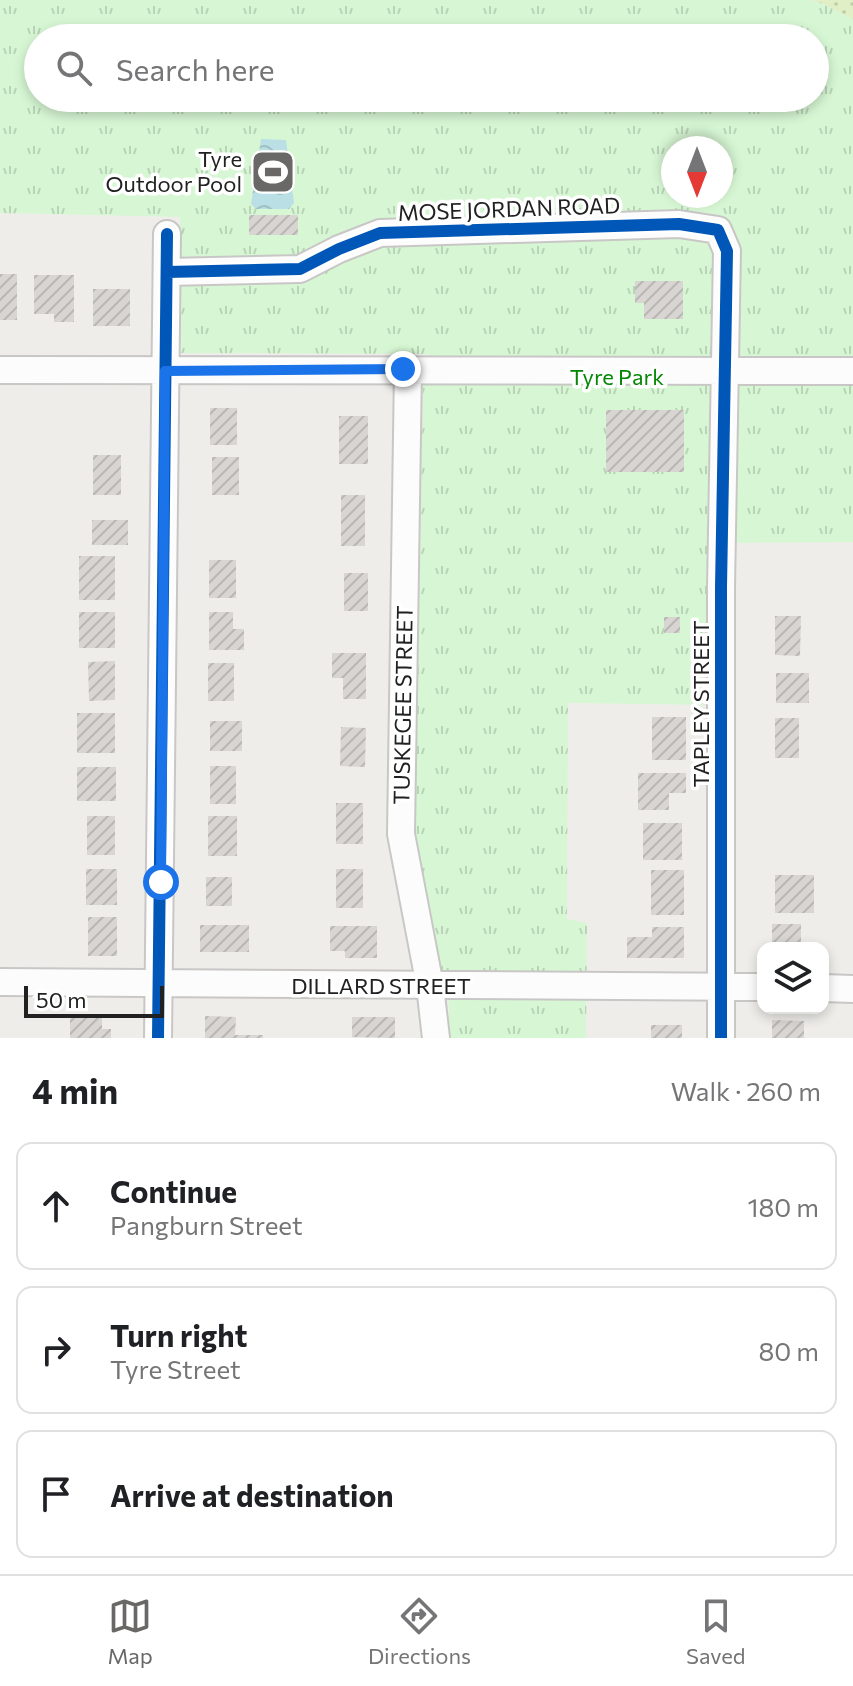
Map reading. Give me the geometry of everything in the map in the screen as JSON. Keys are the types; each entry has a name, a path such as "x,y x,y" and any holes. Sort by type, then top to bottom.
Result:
{"street":[{"name":"MOSE JORDAN ROAD","path":"167,272 300,269 380,233 679,224 718,230 727,251 727,369"},
{"path":"158,1038 167,234"},
{"name":"TUSKEGEE STREET","path":"408,369 401,834 430,986 436,1038"},
{"name":"TAPLEY STREET","path":"721,1038 721,587 727,369"},
{"path":"0,370 853,371"},
{"name":"DILLARD STREET","path":"0,982 757,987"},
{"path":"829,988 853,989"}],"green space":[{"name":"Tyre Park","path":"0,0 810,0 853,19 853,542 712,543 712,705 568,703 567,919 587,923 586,1038 449,1038 449,1005 415,853 423,387 428,354 180,353 180,217 0,213"},
{"path":"810,0 853,0 853,19 823,4"}],"water":[{"name":"Tyre Outdoor Pool","path":"261,139 286,140 294,203 289,209 256,209 251,204"}],"building":[{"path":"249,215 298,215 298,235 249,235"},
{"path":"0,274 17,274 17,320 0,320"},
{"path":"34,275 74,275 74,322 54,322 54,314 34,314"},
{"path":"635,281 683,281 683,319 644,319 644,303 635,303"},
{"path":"93,289 130,289 130,326 93,326"},
{"path":"210,408 237,408 237,445 210,445"},
{"path":"606,410 684,410 684,472 606,472"},
{"path":"339,416 368,416 368,464 339,464"},
{"path":"93,455 121,455 121,495 93,495"},
{"path":"212,457 239,457 239,495 212,495"},
{"path":"341,495 365,495 365,546 341,546"},
{"path":"92,520 128,520 128,545 92,545"},
{"path":"79,556 115,556 115,600 79,600"},
{"path":"209,560 236,560 236,598 209,598"},
{"path":"344,573 368,573 368,611 344,611"},
{"path":"79,612 115,612 115,648 79,648"},
{"path":"209,612 233,612 233,629 244,629 244,650 209,650"},
{"path":"775,616 801,616 800,656 775,655"},
{"path":"664,617 680,617 680,633 664,633"},
{"path":"332,653 366,653 366,699 343,699 343,678 332,678"},
{"path":"115,661 115,700 89,701 88,662"},
{"path":"208,663 234,663 234,701 208,701"},
{"path":"776,673 809,673 809,703 776,703"},
{"path":"77,713 115,713 115,753 77,753"},
{"path":"652,717 686,717 686,760 652,760"},
{"path":"775,718 799,718 799,758 775,758"},
{"path":"210,721 242,721 242,751 210,751"},
{"path":"341,727 366,728 365,767 340,766"},
{"path":"210,766 236,766 236,804 210,804"},
{"path":"77,767 116,767 116,801 77,801"},
{"path":"638,773 686,773 686,793 669,793 669,810 638,810"},
{"path":"336,803 363,803 363,844 336,844"},
{"path":"87,816 115,816 115,855 87,855"},
{"path":"208,816 237,816 237,856 208,856"},
{"path":"643,823 682,823 682,860 643,860"},
{"path":"86,869 117,869 117,905 86,905"},
{"path":"336,869 363,869 363,908 336,908"},
{"path":"651,870 684,870 684,915 651,915"},
{"path":"775,875 814,875 814,913 775,913"},
{"path":"206,877 232,877 232,906 206,906"},
{"path":"88,917 117,917 117,956 88,956"},
{"path":"772,924 801,924 801,942 772,942"},
{"path":"200,925 249,925 249,952 200,952"},
{"path":"330,926 377,926 377,958 345,958 345,951 330,951"},
{"path":"652,927 684,927 684,958 627,958 627,937 652,937"},
{"path":"70,1015 102,1015 102,1029 111,1029 111,1038 70,1038"},
{"path":"205,1016 236,1017 235,1035 263,1035 263,1038 205,1038"},
{"path":"352,1017 395,1017 395,1038 352,1037"},
{"path":"772,1020 804,1021 804,1038 772,1038"},
{"path":"651,1025 682,1025 682,1038 651,1038"}],"cycle path":[{"path":"167,272 300,269 380,233 679,224 718,230 727,251 721,587 721,1038"},
{"path":"158,1038 167,234"}],"place":[{"name":"Tyre Outdoor Pool","path":"273,172"}],"route":[{"path":"161,882 165,371 403,369"}]}
